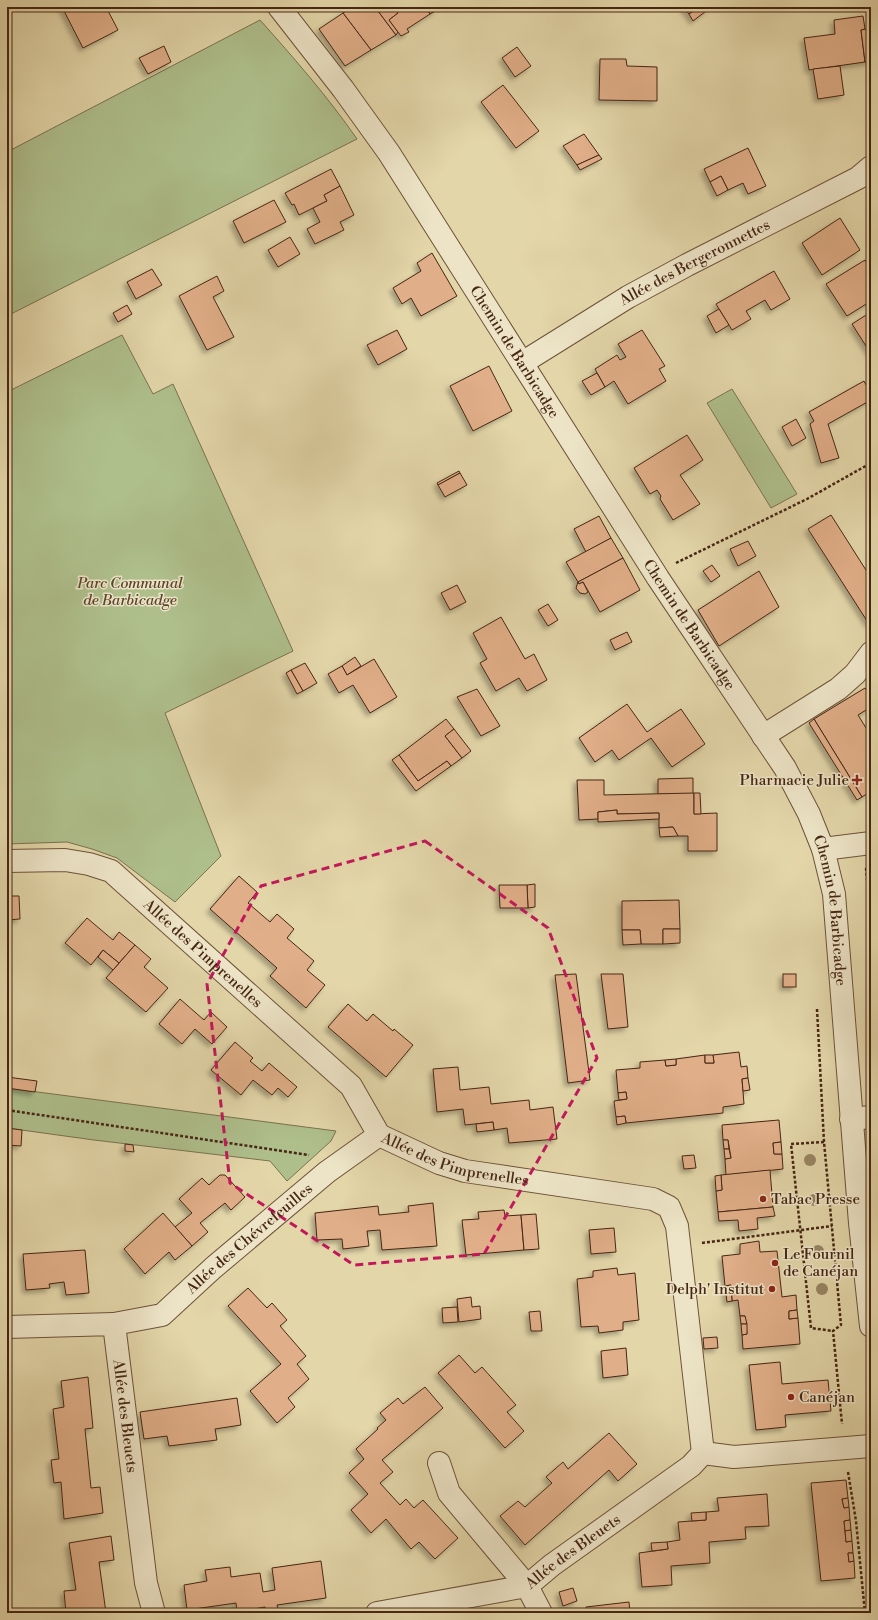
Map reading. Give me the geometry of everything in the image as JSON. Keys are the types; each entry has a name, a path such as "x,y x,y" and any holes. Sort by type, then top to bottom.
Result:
{"street":[{"name":"Chemin de Barbicadge","path":"279,7 344,89 389,153 658,578 785,768 799,794 824,849 834,894 861,1118 860,1223 871,1326"},
{"name":"Allée des Bergeronnettes","path":"522,363 628,297 687,265 858,178 871,167"},
{"path":"763,736 838,689 855,674 871,653"},
{"path":"824,849 867,844"},
{"name":"Allée des Pimprenelles","path":"7,861 65,860 89,864 112,872 351,1086 379,1135 439,1163 465,1171 653,1199 669,1207 677,1226 680,1246 702,1453"},
{"name":"Allée des Chévrefeuilles","path":"114,1324 162,1315 214,1268 327,1172 379,1135"},
{"path":"7,1327 114,1324"},
{"name":"Allée des Bleuets","path":"114,1324 146,1583 154,1613"},
{"path":"702,1453 734,1457 871,1446"},
{"name":"Allée des Bleuets","path":"376,1613 527,1586 552,1565 691,1466 702,1453"},
{"path":"439,1463 449,1493 527,1586 541,1613"}],"path":[{"path":"658,578 677,562 807,499 871,463"},
{"path":"867,844 871,923"},
{"path":"817,1007 824,1142 841,1324 833,1331 811,1328 792,1144 824,1142"},
{"path":"7,1110 310,1155 327,1172"},
{"path":"680,1246 860,1223"},
{"path":"833,1331 844,1448 856,1521 865,1613"}],"highlighted area":[{"path":"425,841 548,928 597,1058 484,1254 354,1265 230,1183 207,984 261,886"}],"green space":[{"path":"260,20 323,93 357,139 7,316 7,152"},
{"name":"Parc Communal de Barbicadge","path":"122,335 153,394 173,384 293,651 165,713 221,856 175,902 117,858 92,849 67,842 7,844 7,392"},
{"path":"732,389 797,494 771,508 707,403"},
{"path":"7,1088 336,1131 331,1141 287,1181 270,1161 7,1128"}],"building":[{"path":"62,7 106,7 118,30 83,48"},
{"path":"353,7 363,7 366,11 372,7 375,7 396,35 371,50 343,13"},
{"path":"375,7 393,7 398,13 389,20 398,32 396,35"},
{"path":"393,7 426,7 430,14 407,29 409,32 401,36 389,20 398,13"},
{"path":"426,7 435,7 437,10 430,14"},
{"path":"683,7 699,7 689,14"},
{"path":"699,7 710,8 693,21 689,14"},
{"path":"343,13 371,50 345,66 319,29"},
{"path":"863,16 865,29 861,30 865,62 809,70 804,38 835,34 834,20"},
{"path":"871,28 871,61 865,62 861,30"},
{"path":"164,46 171,62 148,74 139,58"},
{"path":"517,47 531,66 515,77 502,58"},
{"path":"600,59 626,59 627,66 657,67 657,101 599,100"},
{"path":"840,66 844,95 818,99 813,69"},
{"path":"503,85 539,131 516,148 481,102"},
{"path":"584,134 599,155 577,165 563,146"},
{"path":"748,148 766,186 748,194 743,183 728,190 721,176 710,182 704,169"},
{"path":"599,155 602,159 580,170 577,165"},
{"path":"331,169 340,186 324,195 327,201 299,215 294,204 292,205 285,193"},
{"path":"721,176 728,190 717,196 710,182"},
{"path":"340,186 354,215 340,222 344,230 315,244 307,229 320,222 313,208 327,201 324,195"},
{"path":"274,200 286,222 244,243 233,221"},
{"path":"840,218 860,250 822,275 802,243"},
{"path":"290,237 300,254 278,267 268,250"},
{"path":"432,253 457,296 421,316 411,298 402,304 393,288 421,271 417,263"},
{"path":"865,260 871,270 871,301 847,316 826,284"},
{"path":"152,269 162,285 136,299 127,282"},
{"path":"774,271 790,299 771,310 765,300 746,311 751,319 732,330 716,304"},
{"path":"217,276 224,291 213,297 234,337 207,350 179,296"},
{"path":"127,305 132,314 118,322 113,313"},
{"path":"719,309 729,325 716,333 707,316"},
{"path":"871,312 871,354 852,324"},
{"path":"397,330 407,349 378,365 367,345"},
{"path":"642,330 665,366 659,369 666,381 628,404 614,381 605,387 595,369 617,355 620,360 626,357 618,344"},
{"path":"489,366 512,411 473,431 450,386"},
{"path":"597,373 605,387 591,395 582,381"},
{"path":"864,381 871,394 871,400 828,424 839,458 821,463 810,424 814,421 809,412"},
{"path":"796,419 806,438 792,446 782,427"},
{"path":"687,435 703,460 680,475 700,504 673,520 660,499 661,496 657,490 650,494 634,468"},
{"path":"459,471 460,473 438,485 437,483"},
{"path":"460,473 467,485 445,497 438,485"},
{"path":"831,515 871,578 871,623 869,624 808,529"},
{"path":"599,516 611,538 586,552 574,529"},
{"path":"611,538 623,558 578,582 566,562"},
{"path":"748,541 756,556 738,566 730,549"},
{"path":"623,558 640,590 600,612 583,582 579,584 578,582"},
{"path":"712,565 720,576 711,582 703,571"},
{"path":"759,571 779,607 719,646 698,610"},
{"path":"578,582 579,584 583,582 588,592 585,594 580,593 576,588"},
{"path":"457,585 466,602 450,610 441,593"},
{"path":"548,604 558,620 548,626 538,610"},
{"path":"501,617 525,659 534,654 547,680 527,691 519,678 496,691 480,663 487,659 473,633"},
{"path":"627,632 632,642 615,650 610,640"},
{"path":"355,657 361,666 347,675 342,666"},
{"path":"374,659 397,697 370,713 353,685 339,693 328,674 342,666 347,675"},
{"path":"305,663 317,683 303,691 291,670"},
{"path":"291,670 303,691 297,694 286,673"},
{"path":"865,688 871,697 871,707 858,715 871,736 871,791 862,797 814,719"},
{"path":"477,689 500,726 481,736 457,697"},
{"path":"627,704 647,732 681,709 705,744 672,767 651,738 619,760 612,750 595,762 579,738"},
{"path":"446,719 454,729 445,736 462,758 451,766 447,761 418,781 399,755"},
{"path":"814,719 862,797 857,800 809,723"},
{"path":"454,729 471,751 462,758 445,736"},
{"path":"399,755 418,781 447,761 451,766 416,791 392,760"},
{"path":"693,778 693,794 658,794 658,779"},
{"path":"577,780 604,780 604,795 694,793 694,814 717,813 717,851 688,851 688,836 678,836 673,827 659,828 659,813 617,814 617,810 598,812 598,819 579,820"},
{"path":"694,793 700,793 701,814 694,814"},
{"path":"617,810 617,814 659,813 659,819 598,822 598,812"},
{"path":"673,827 678,836 660,837 659,828"},
{"path":"239,876 257,892 248,903 270,922 277,914 294,929 287,938 314,961 307,970 325,985 306,1008 270,976 277,968 210,909"},
{"path":"535,884 535,907 528,908 527,885"},
{"path":"499,885 527,885 528,908 500,908"},
{"path":"7,896 19,896 20,919 7,920"},
{"path":"679,900 680,929 663,929 663,944 641,944 640,930 622,930 622,901"},
{"path":"87,918 113,940 119,932 135,945 119,963 103,950 91,965 65,943"},
{"path":"663,929 680,929 680,943 663,944"},
{"path":"622,930 640,930 641,944 623,945"},
{"path":"135,945 151,959 144,967 168,988 146,1012 106,978"},
{"path":"103,950 119,963 113,970 98,957"},
{"path":"576,974 590,1080 568,1083 555,975"},
{"path":"601,974 623,974 628,1027 608,1029"},
{"path":"783,974 796,974 796,987 783,987"},
{"path":"180,999 204,1020 211,1012 227,1027 212,1044 195,1029 182,1044 159,1024"},
{"path":"348,1004 367,1021 373,1014 413,1045 386,1077 328,1027"},
{"path":"235,1042 253,1058 250,1061 262,1071 269,1063 297,1087 288,1097 278,1088 272,1095 253,1080 241,1095 211,1070"},
{"path":"739,1052 741,1067 747,1066 748,1078 742,1079 744,1104 723,1107 723,1113 626,1123 625,1116 616,1117 614,1101 627,1099 626,1092 618,1093 616,1070 640,1068 640,1062 665,1060 666,1066 676,1065 676,1059 705,1055 705,1063 714,1063 713,1055"},
{"path":"705,1055 713,1055 714,1063 705,1063"},
{"path":"676,1059 676,1065 666,1066 665,1060"},
{"path":"458,1067 460,1090 489,1087 491,1104 529,1100 530,1110 553,1107 557,1139 509,1143 507,1128 494,1130 493,1122 465,1125 463,1109 437,1112 433,1069"},
{"path":"7,1077 37,1081 35,1092 7,1088"},
{"path":"748,1078 750,1090 743,1091 742,1079"},
{"path":"626,1092 627,1099 619,1100 618,1093"},
{"path":"625,1116 626,1123 617,1125 616,1117"},
{"path":"779,1120 781,1142 773,1143 774,1154 782,1154 783,1169 726,1175 725,1159 731,1158 728,1140 723,1140 722,1125"},
{"path":"493,1122 494,1130 477,1132 476,1124"},
{"path":"7,1128 22,1130 21,1146 7,1145"},
{"path":"723,1140 728,1140 729,1149 724,1149"},
{"path":"781,1142 782,1154 774,1154 773,1143"},
{"path":"125,1144 133,1145 134,1152 125,1151"},
{"path":"724,1149 729,1149 731,1158 725,1159"},
{"path":"694,1155 696,1168 684,1169 682,1156"},
{"path":"770,1170 773,1207 718,1212 716,1191 722,1190 721,1175"},
{"path":"220,1175 225,1175 245,1197 231,1210 225,1203 200,1223 208,1232 192,1246 175,1227 192,1213 179,1199 202,1178 209,1185"},
{"path":"721,1175 722,1190 716,1191 715,1176"},
{"path":"433,1203 437,1246 382,1250 380,1230 367,1231 369,1246 343,1249 342,1239 317,1240 315,1213 378,1206 379,1215 409,1212 408,1206"},
{"path":"773,1207 775,1216 757,1218 758,1229 739,1231 738,1220 719,1221 718,1212"},
{"path":"504,1210 505,1216 521,1215 524,1250 466,1255 462,1220 479,1219 478,1212"},
{"path":"163,1213 192,1246 175,1260 169,1252 145,1274 124,1249"},
{"path":"536,1214 539,1249 524,1250 521,1215"},
{"path":"614,1228 616,1252 591,1254 589,1230"},
{"path":"759,1241 760,1252 777,1251 782,1297 796,1295 797,1310 789,1311 789,1319 798,1318 800,1344 743,1349 742,1335 747,1334 745,1316 740,1316 738,1300 732,1301 731,1285 725,1286 722,1256 740,1254 740,1244"},
{"path":"85,1250 89,1293 66,1295 64,1282 49,1284 50,1288 26,1290 23,1254"},
{"path":"617,1268 618,1275 635,1273 639,1320 623,1322 623,1330 599,1333 598,1326 581,1327 577,1279 593,1277 593,1271"},
{"path":"731,1285 732,1301 727,1302 725,1286"},
{"path":"248,1288 267,1308 272,1303 287,1320 280,1326 306,1356 297,1364 309,1379 288,1398 295,1407 277,1423 250,1391 281,1364 228,1306"},
{"path":"471,1297 472,1307 480,1306 481,1319 459,1322 457,1299"},
{"path":"457,1307 458,1322 443,1323 442,1308"},
{"path":"797,1310 798,1318 789,1319 789,1311"},
{"path":"540,1311 542,1331 531,1331 529,1312"},
{"path":"740,1316 745,1316 747,1324 741,1324"},
{"path":"741,1324 747,1324 747,1334 742,1335"},
{"path":"717,1337 718,1348 704,1349 703,1338"},
{"path":"626,1348 628,1375 603,1378 601,1351"},
{"path":"459,1355 475,1373 482,1367 516,1405 507,1412 524,1431 505,1448 438,1373"},
{"name":"Canéjan","path":"780,1362 782,1384 828,1380 831,1411 785,1415 786,1427 756,1430 749,1365"},
{"path":"88,1377 93,1428 85,1429 91,1488 100,1487 103,1513 64,1519 61,1482 54,1483 51,1460 59,1459 53,1409 64,1407 61,1381"},
{"path":"425,1387 443,1408 382,1460 393,1472 380,1483 400,1505 406,1499 414,1508 423,1500 458,1538 435,1559 419,1542 411,1549 386,1519 371,1533 351,1510 368,1494 349,1473 364,1459 356,1449 386,1420 380,1413 398,1398 403,1404"},
{"path":"237,1398 241,1425 215,1429 217,1440 169,1446 167,1436 144,1439 140,1412"},
{"path":"609,1433 637,1464 618,1481 609,1470 525,1545 500,1516 518,1501 525,1507 552,1483 546,1477 563,1462 568,1469"},
{"path":"846,1480 848,1498 842,1499 844,1508 849,1507 850,1520 844,1521 846,1542 852,1541 853,1553 848,1553 849,1562 854,1561 855,1578 821,1581 811,1483"},
{"path":"767,1494 769,1526 745,1527 746,1539 709,1542 710,1563 671,1566 672,1585 642,1587 639,1553 668,1549 667,1542 680,1540 678,1522 706,1520 706,1512 719,1511 717,1498"},
{"path":"848,1498 849,1507 844,1508 842,1499"},
{"path":"706,1512 706,1520 692,1521 691,1513"},
{"path":"850,1520 851,1530 845,1531 844,1521"},
{"path":"851,1530 852,1541 846,1542 845,1531"},
{"path":"111,1536 114,1560 99,1562 106,1613 66,1613 64,1591 76,1590 69,1543"},
{"path":"667,1542 668,1549 652,1551 651,1543"},
{"path":"848,1553 853,1553 854,1561 849,1562"},
{"path":"321,1561 326,1598 277,1605 279,1613 266,1613 265,1607 237,1612 236,1603 187,1610 184,1585 207,1581 205,1570 230,1567 231,1577 260,1573 263,1592 275,1590 272,1568"},
{"path":"573,1588 577,1601 563,1606 559,1592"},
{"path":"629,1602 630,1613 587,1613 586,1607"},
{"path":"856,1609 856,1613 815,1613"}],"place":[{"name":"Pharmacie Julie","path":"857,780"},
{"name":"Tabac Presse","path":"763,1199"},
{"name":"Le Fournil de Canéjan","path":"775,1263"},
{"name":"Delph' Institut","path":"772,1289"},
{"name":"Canéjan","path":"791,1397"}]}
